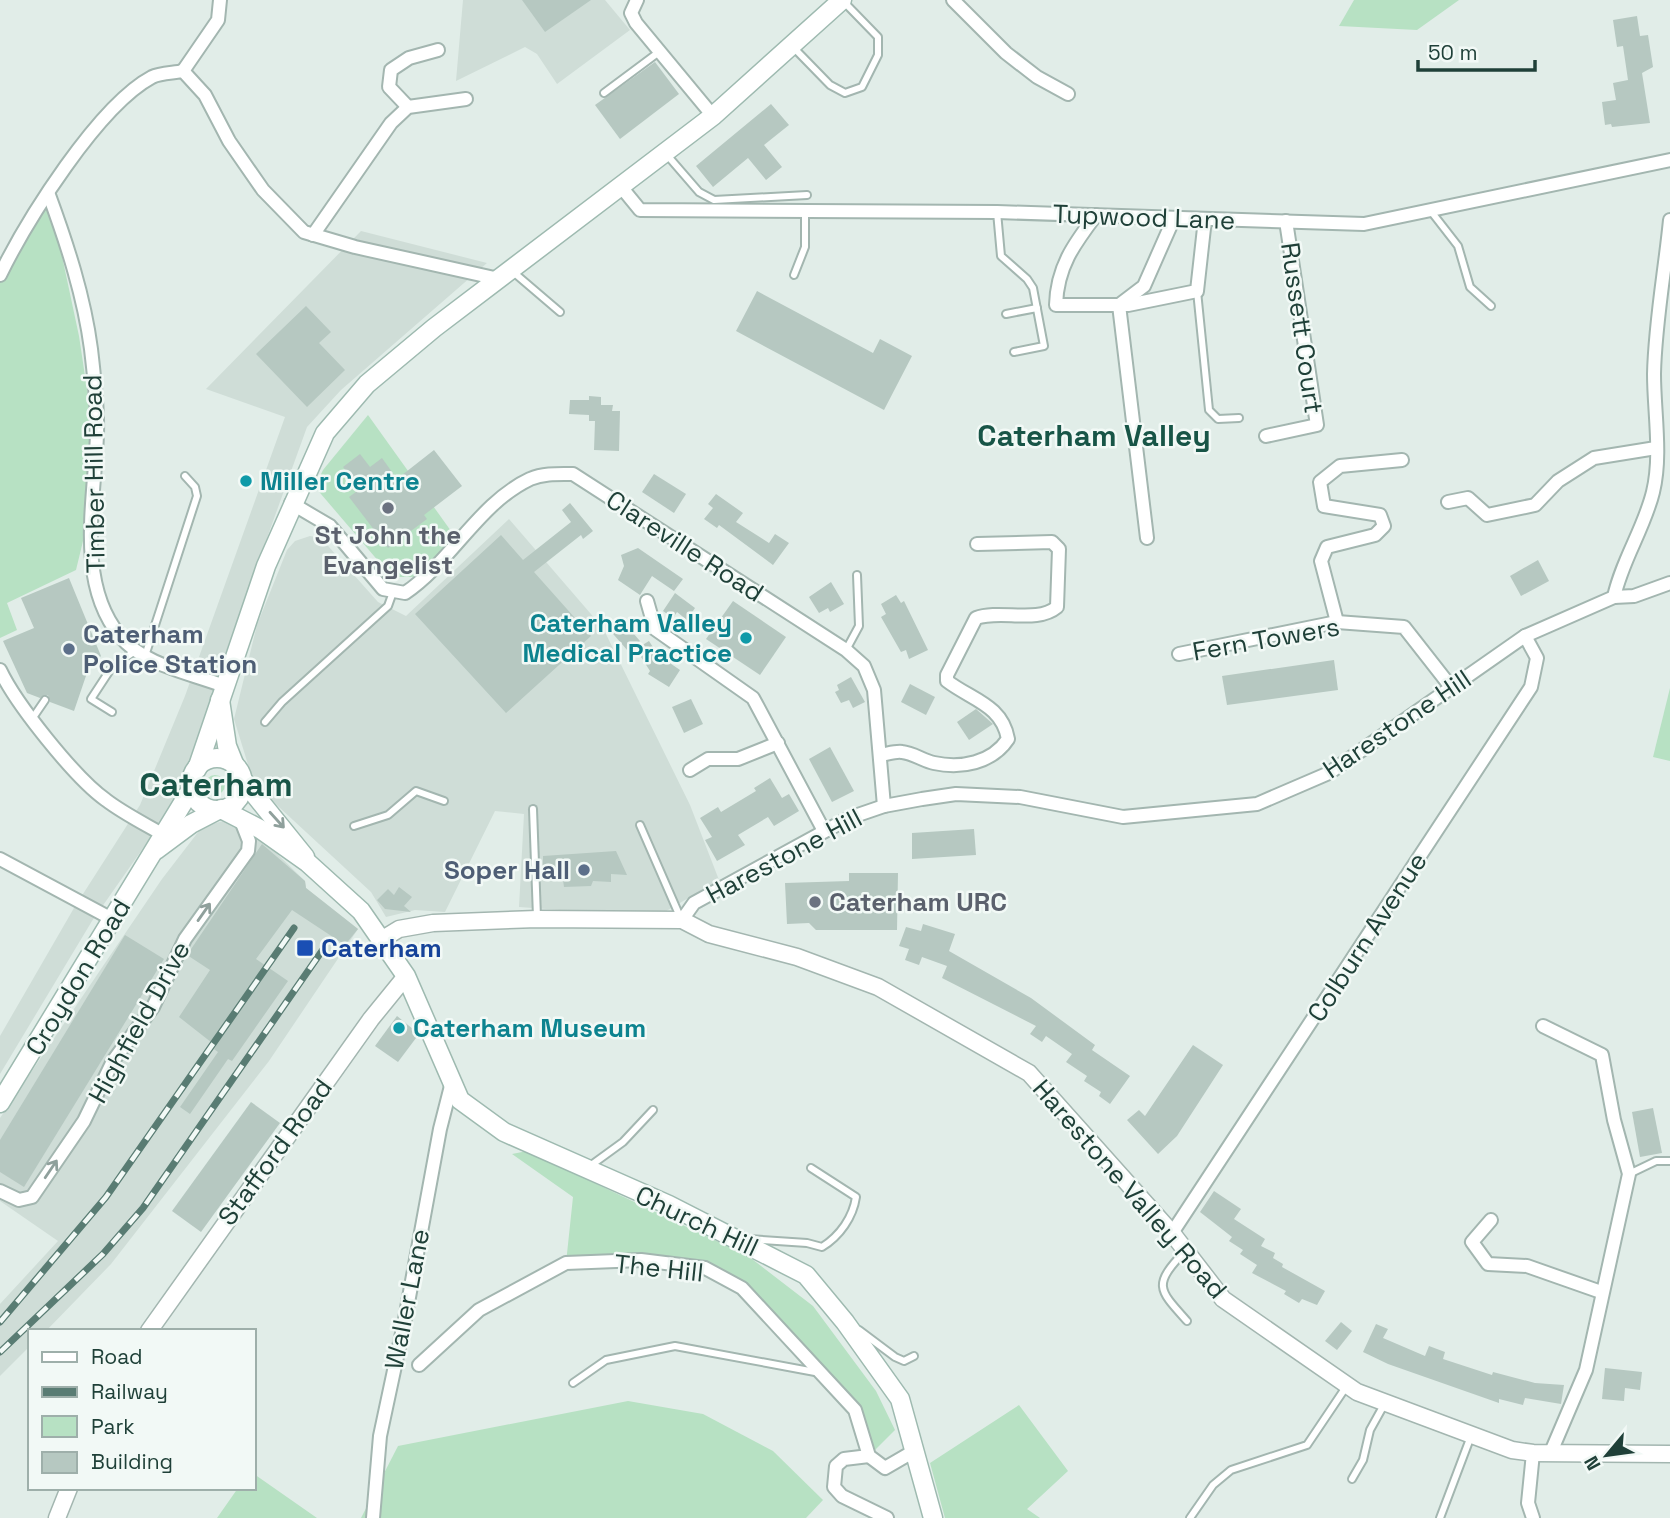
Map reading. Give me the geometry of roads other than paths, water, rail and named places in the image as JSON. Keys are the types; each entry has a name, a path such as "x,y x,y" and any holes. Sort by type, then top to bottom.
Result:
{"main road":[{"path":"308,863 239,816 204,806 192,788 210,722 291,503 325,433 367,384 713,116 841,0"},
{"path":"219,809 237,800 239,772 228,746 222,693"},
{"path":"197,768 213,759 229,761 298,844 308,863"},
{"name":"Croydon Road","path":"0,1103 192,788"},
{"name":"Croydon Road","path":"158,842 219,809"},
{"name":"Church Hill","path":"308,863 361,911 406,976 460,1100 504,1132 737,1238 806,1275 845,1322 900,1399 933,1518"}],"street":[{"path":"0,275 74,155 114,107 153,76 183,71 218,20 220,0"},
{"path":"637,0 631,13 659,52 713,116"},
{"path":"953,0 1006,53 1037,77 1068,94"},
{"path":"408,107 389,87 391,70 409,58 438,50"},
{"path":"183,71 205,95 229,141 263,190 304,232 505,275"},
{"path":"313,235 391,123 408,107 466,99"},
{"name":"Tupwood Lane","path":"622,188 640,210 997,212 1364,224 1670,160"},
{"name":"Timber Hill Road","path":"49,195 69,251 90,347 97,431 91,514 93,564 105,612 119,635 140,653 222,693"},
{"path":"1097,215 1064,259 1056,285 1056,305 1119,305 1197,291 1205,219"},
{"path":"1119,305 1144,286 1174,218"},
{"path":"1614,597 1620,571 1634,543 1653,491 1656,448 1654,372 1670,220"},
{"name":"Russett Court","path":"1266,436 1317,425 1286,221"},
{"path":"1119,305 1147,538"},
{"path":"1448,502 1468,498 1487,515 1535,505 1558,481 1594,458 1656,448"},
{"path":"1337,622 1321,561 1327,547 1375,535 1384,526 1380,516 1368,511 1324,506 1320,482 1340,466 1402,460"},
{"name":"Clareville Road","path":"393,592 405,593 441,564 507,494 531,479 552,474 573,474 846,650 864,666 874,690 884,806"},
{"path":"291,503 330,526 383,589 393,592"},
{"path":"880,755 903,752 933,763 955,766 977,763 1002,747 1008,739 1006,724 993,708 955,687 947,681 947,676 976,618 985,615 1028,615 1053,611 1057,607 1059,549 1052,542 976,544"},
{"name":"Harestone Hill","path":"682,920 694,903 824,831 884,806 969,795 1020,797 1123,817 1257,804 1329,774 1525,636 1614,597 1634,596 1670,583"},
{"path":"647,601 655,629 752,698 824,831"},
{"name":"Fern Towers","path":"1179,654 1337,622 1404,627 1451,687"},
{"name":"Colburn Avenue","path":"1172,1233 1531,687 1537,658 1525,636"},
{"path":"0,670 7,686 32,719 104,799 158,842"},
{"path":"690,770 708,759 738,759 778,743"},
{"name":"Highfield Drive","path":"0,1191 19,1200 32,1197 84,1121 113,1061 153,1007 185,940 248,851 249,841 239,816"},
{"path":"0,859 47,881 112,919"},
{"name":"Harestone Valley Road","path":"382,940 408,926 537,919 682,920 709,934 797,957 878,987 1028,1073 1172,1233 1223,1299 1347,1385 1512,1450 1533,1453 1670,1454"},
{"name":"Stafford Road","path":"150,1329 371,1019 406,976"},
{"path":"1543,1026 1602,1055 1614,1120 1629,1174 1586,1370 1551,1452"},
{"name":"Waller Lane","path":"373,1518 380,1436 452,1081"},
{"path":"1491,1220 1472,1242 1488,1264 1527,1266 1601,1292"},
{"name":"The Hill","path":"419,1364 479,1310 566,1263 641,1260 705,1268 742,1288 855,1410 869,1456"},
{"path":"887,1518 842,1496 834,1487 836,1466 844,1459 869,1456 885,1468 916,1450"},
{"path":"1532,1518 1528,1503 1533,1453"},
{"path":"57,1518 68,1490"}],"lane":[{"path":"792,47 830,85 845,93 862,87 878,55 878,37 841,0"},
{"path":"604,93 659,52"},
{"path":"666,153 699,192 714,200 807,195"},
{"path":"1430,210 1458,246 1470,287 1491,306"},
{"path":"793,275 805,247 806,211"},
{"path":"997,212 1000,256 1027,279 1037,308 1044,346 1014,352"},
{"path":"505,275 559,312"},
{"path":"1197,291 1209,410 1218,419 1239,418"},
{"path":"1006,314 1037,308"},
{"path":"112,712 91,699 112,667 140,653 197,496 195,487 185,476"},
{"path":"846,650 859,626 857,575"},
{"path":"265,722 282,702 388,606 393,592"},
{"path":"32,719 45,700"},
{"path":"354,826 388,815 416,791 444,801"},
{"path":"533,809 537,919"},
{"path":"640,825 682,920"},
{"path":"585,1169 623,1142 653,1110"},
{"path":"1629,1174 1656,1161 1670,1161"},
{"path":"737,1238 807,1243 822,1247 830,1242 854,1213 856,1197 811,1168"},
{"path":"1186,1251 1165,1272 1161,1282 1163,1294 1187,1321"},
{"path":"845,1322 895,1357 904,1360 914,1356"},
{"path":"573,1383 606,1360 675,1346 817,1372"},
{"path":"1190,1518 1213,1485 1231,1470 1307,1445 1347,1385"},
{"path":"1352,1479 1363,1460 1370,1430 1386,1401"},
{"path":"1440,1518 1449,1500 1471,1434"}],"railway":[{"path":"0,1322 106,1197 294,928"},
{"path":"0,1352 103,1254 143,1208 324,948"}],"place":[{"name":"Miller Centre","path":"246,481"},
{"name":"St John the Evangelist","path":"388,508"},
{"name":"Caterham Valley Medical Practice","path":"746,638"},
{"name":"Caterham Police Station","path":"69,649"},
{"name":"Soper Hall","path":"584,870"},
{"name":"Caterham URC","path":"815,902"},
{"name":"Caterham","path":"305,948"},
{"name":"Caterham Museum","path":"399,1028"}],"district":[{"name":"Caterham Valley","path":"1094,435"},
{"name":"Caterham","path":"216,785"}]}
